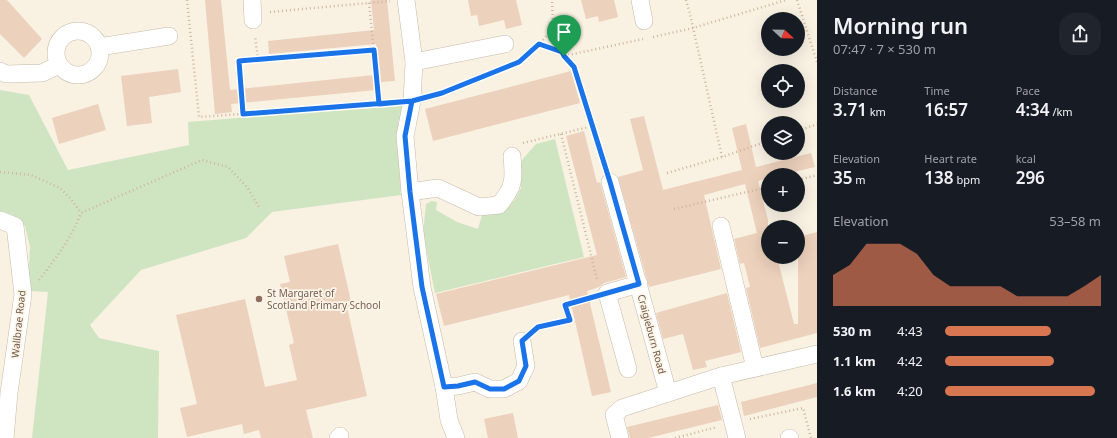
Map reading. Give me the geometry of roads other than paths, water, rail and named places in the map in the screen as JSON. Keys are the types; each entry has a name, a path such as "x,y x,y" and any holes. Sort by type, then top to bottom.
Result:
{"street":[{"path":"402,0 414,62 412,101 405,136 410,192 422,287 444,387 449,420 456,438"},
{"path":"640,0 644,21"},
{"path":"74,30 89,33 95,38 99,47 100,59 97,66 85,74 77,76 64,71 56,58 55,51 61,37 74,30"},
{"path":"99,47 169,36"},
{"path":"414,62 505,44"},
{"path":"0,71 6,74 42,73 59,65"},
{"path":"410,192 438,188 479,207 499,205 509,193 514,178 512,156"},
{"name":"Craigieburn Road","path":"610,182 668,393"},
{"name":"Wallbrae Road","path":"0,220 15,226 23,294 5,393 6,438"},
{"path":"721,226 755,368"},
{"path":"628,369 604,294 639,284"},
{"path":"444,387 458,386 475,382 490,389 504,389 519,381 526,366 522,341"},
{"path":"620,438 614,415 622,408 721,376 817,354"},
{"path":"721,376 735,430"}],"place":[{"name":"St Margaret of Scotland Primary School","path":"259,299"}]}
